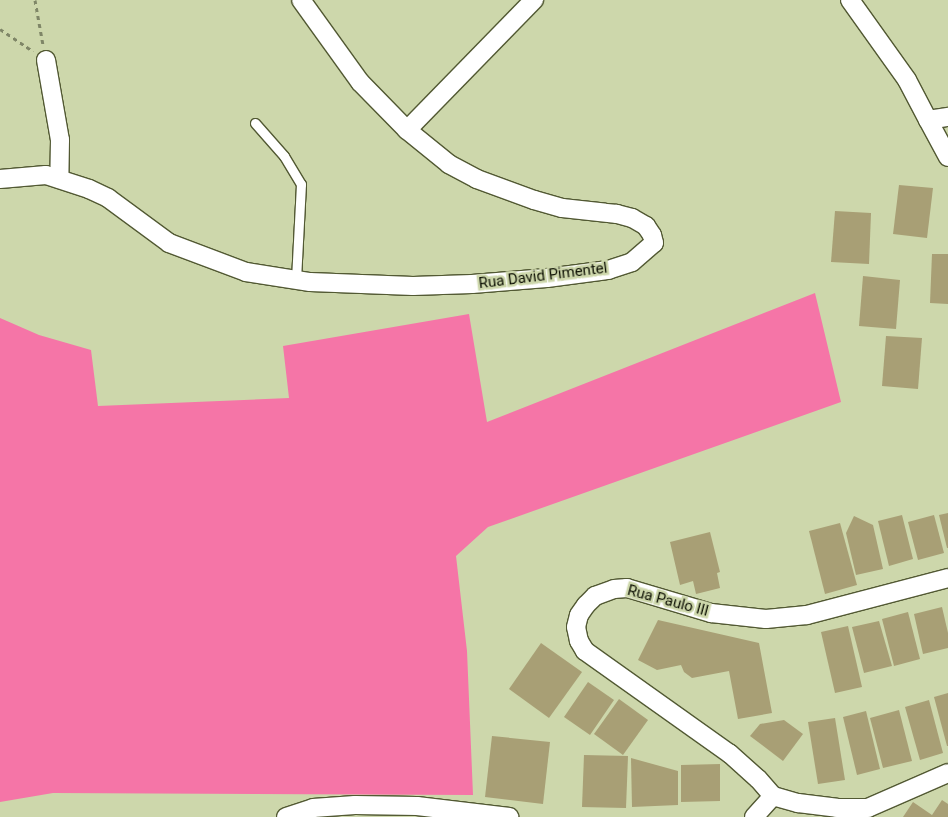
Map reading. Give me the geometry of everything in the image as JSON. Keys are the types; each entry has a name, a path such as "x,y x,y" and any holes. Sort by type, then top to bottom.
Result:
{"street":[{"name":"Rua David Pimentel","path":"0,180 46,175 89,189 108,198 170,243 246,272 296,280 369,286 413,286 472,284 547,278 608,270 639,256 654,242 652,234 646,226 632,218 616,214 562,208 534,200 477,179 449,164 407,130 360,82 301,0"},
{"path":"407,130 534,0"},
{"path":"850,0 907,80 948,158"},
{"path":"46,60 60,140 59,179"},
{"path":"928,120 948,117"},
{"name":"Rua Paulo III","path":"773,796 758,779 730,754 585,651 578,641 576,627 578,616 586,605 595,596 614,589 627,588 710,613 766,619 807,615 948,578"},
{"path":"754,817 773,796 798,803 867,812 948,772"},
{"path":"286,817 313,808 355,805 416,806 509,817"}],"lane":[{"path":"255,123 284,156 301,184 296,280"}],"path":[{"path":"35,0 46,60"},
{"path":"0,29 46,60"}],"shaded area":[{"path":"815,293 841,402 488,527 456,556 467,651 473,795 53,793 0,802 0,318 39,335 91,350 98,406 289,398 283,346 469,314 487,422"}],"building":[{"path":"899,185 933,188 927,238 893,234"},
{"path":"835,211 871,213 869,264 831,262"},
{"path":"932,254 948,254 948,304 930,303"},
{"path":"863,276 900,280 896,329 859,326"},
{"path":"886,336 922,338 918,389 882,386"},
{"path":"948,513 948,548 947,548 939,515"},
{"path":"902,515 913,559 889,566 878,521"},
{"path":"934,515 944,553 918,560 908,522"},
{"path":"854,516 873,525 883,569 856,575 846,533"},
{"path":"840,523 857,585 825,594 809,531"},
{"path":"710,532 720,572 717,573 720,588 696,594 693,581 680,585 670,542"},
{"path":"942,607 948,633 948,648 923,654 914,614"},
{"path":"908,612 920,659 894,666 882,619"},
{"path":"658,620 759,643 772,713 738,719 729,671 692,678 684,672 681,665 657,670 638,660"},
{"path":"879,621 892,666 864,673 852,627"},
{"path":"848,626 862,687 835,693 821,632"},
{"path":"541,643 582,672 549,718 509,689"},
{"path":"588,682 614,700 590,735 564,717"},
{"path":"948,693 948,746 947,746 934,697"},
{"path":"619,699 648,720 623,755 594,734"},
{"path":"929,700 943,753 920,760 905,707"},
{"path":"899,710 912,761 883,768 870,718"},
{"path":"866,711 880,769 857,775 843,717"},
{"path":"835,718 845,780 818,784 808,722"},
{"path":"784,720 803,734 783,761 750,736 760,724"},
{"path":"492,736 550,742 543,804 485,797"},
{"path":"584,755 628,756 626,808 582,807"},
{"path":"631,758 678,771 678,805 632,807"},
{"path":"720,764 720,801 681,802 681,765"},
{"path":"942,800 948,804 948,817 903,817 913,802 932,815"}]}
